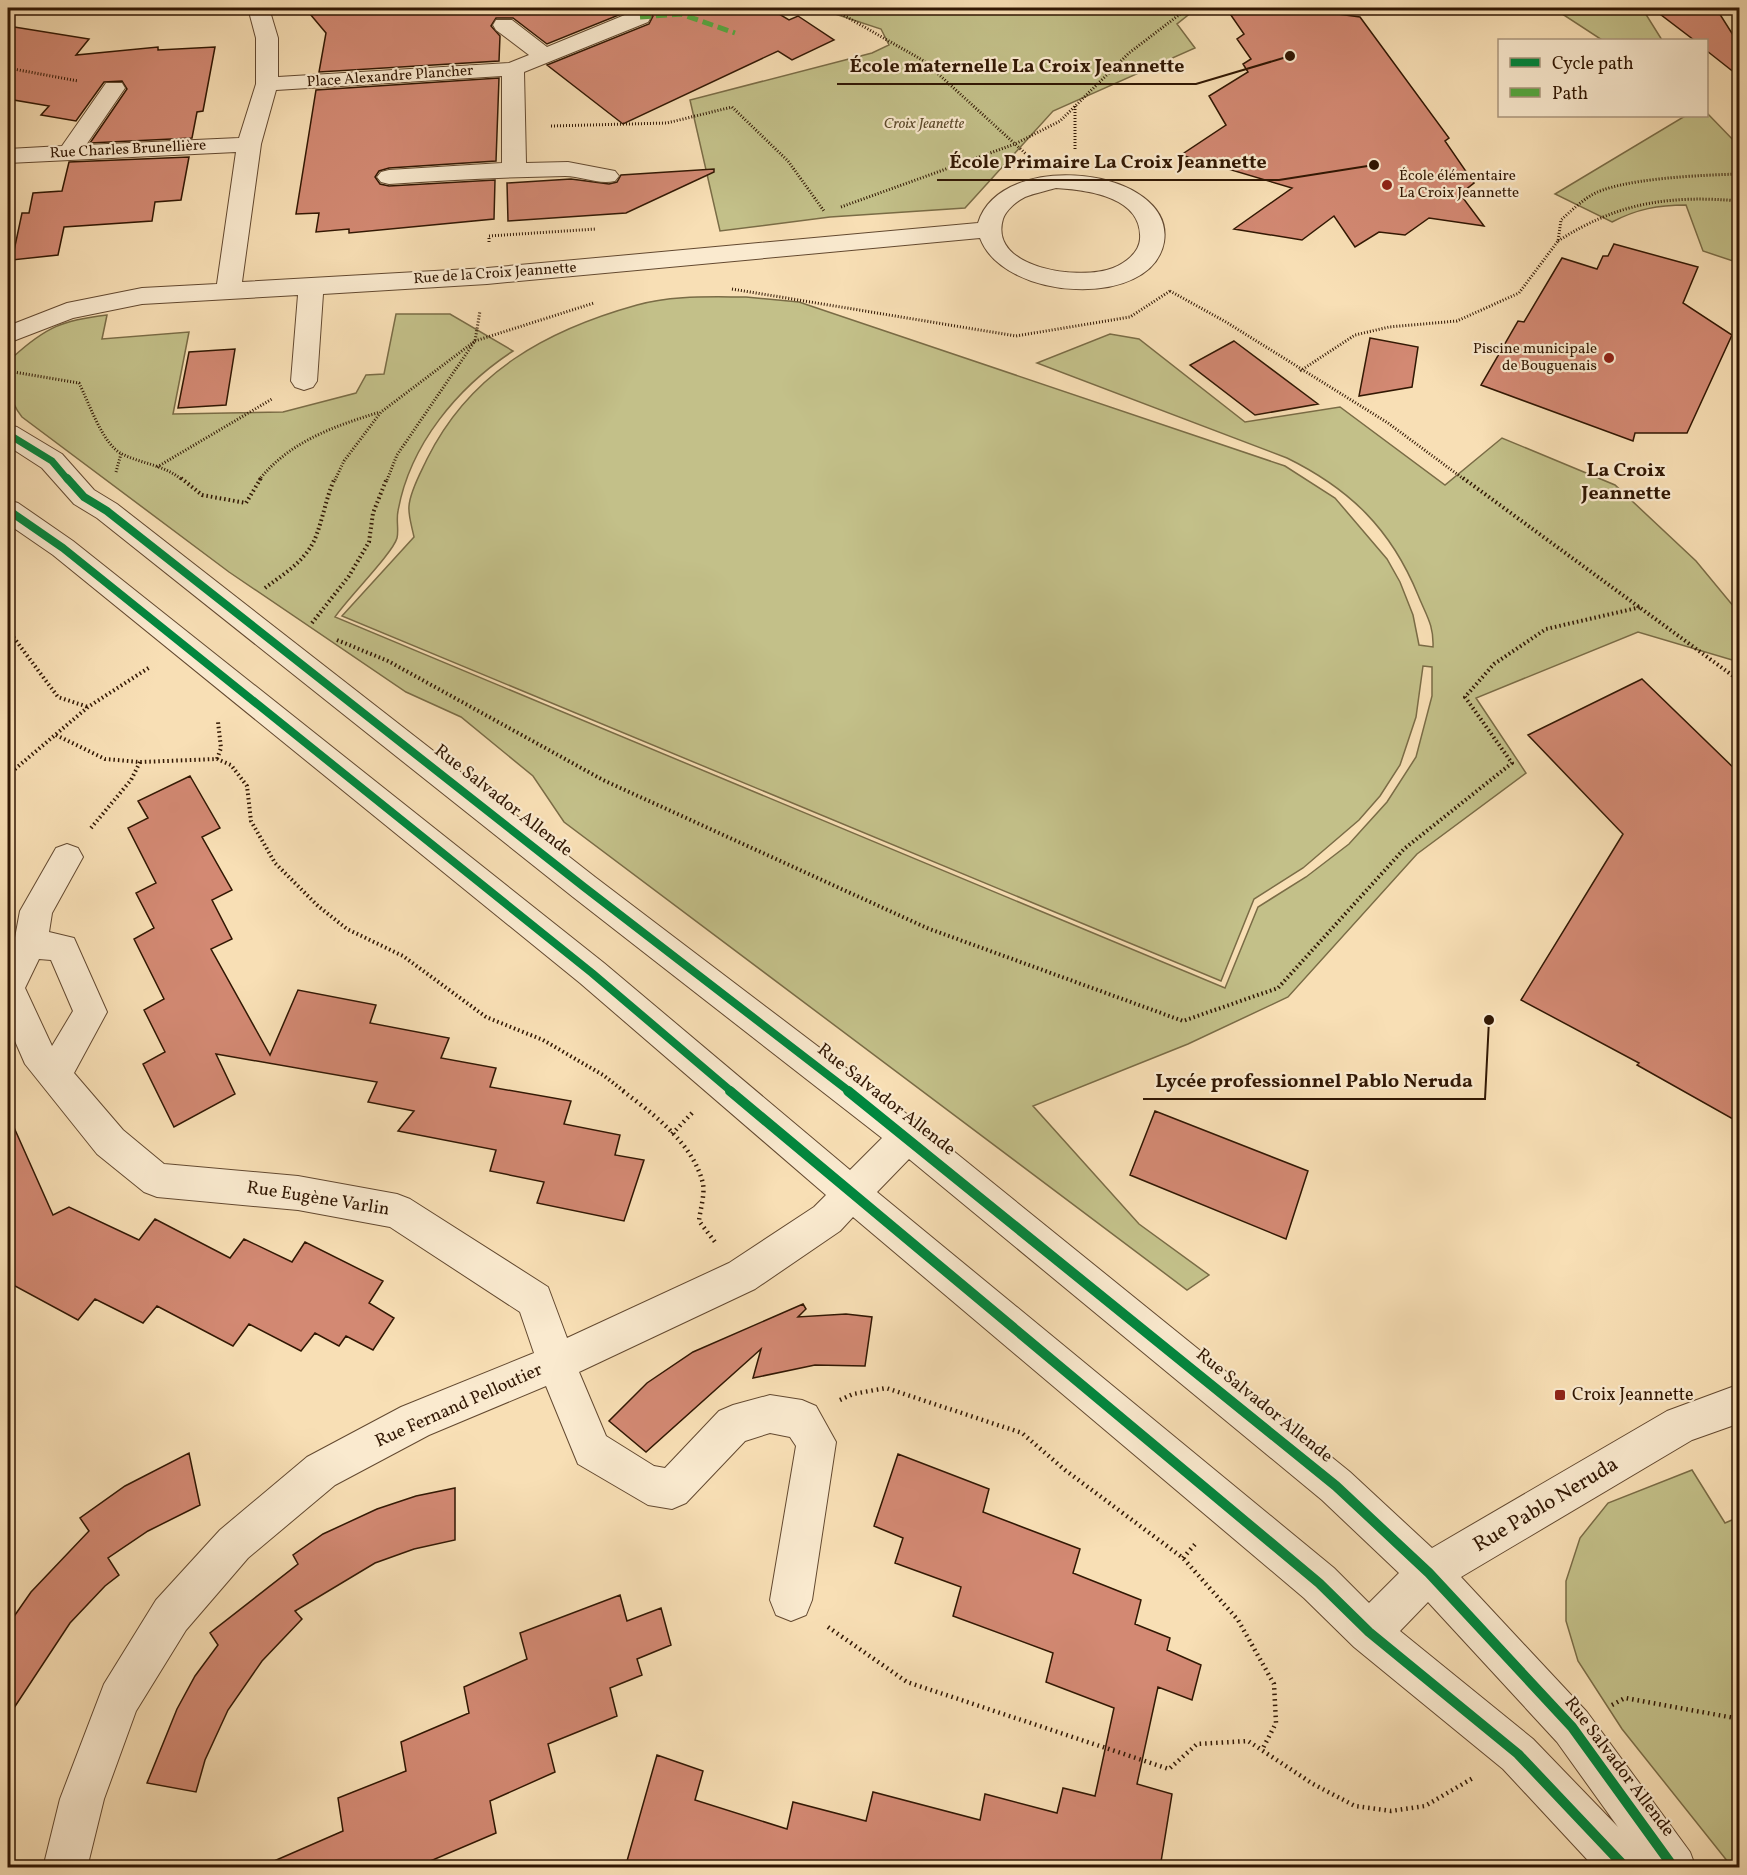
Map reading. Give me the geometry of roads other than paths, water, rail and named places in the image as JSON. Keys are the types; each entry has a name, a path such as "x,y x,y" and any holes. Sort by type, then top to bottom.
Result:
{"street":[{"path":"228,291 249,144 267,84 267,38 258,8"},
{"name":"Place Alexandre Plancher","path":"267,84 513,69 639,17"},
{"path":"504,24 545,56"},
{"path":"513,69 514,169"},
{"path":"68,154 114,88"},
{"name":"Rue Charles Brunellière","path":"8,156 249,144"},
{"path":"389,177 514,169 530,171 568,169 608,176"},
{"path":"1055,181 1078,181 1118,192 1133,201 1145,213 1151,227 1152,240 1147,254 1136,265 1120,275 1100,281 1055,282 1034,277 1015,268 1001,257 992,243 988,230 993,211 1010,195 1021,189 1055,181"},
{"name":"Rue de la Croix Jeannette","path":"8,335 67,311 142,296 487,276 988,230"},
{"path":"304,381 311,286"},
{"name":"Rue Salvador Allende","path":"8,434 52,461 84,497 107,511 566,872 908,1136 1336,1486 1430,1573 1572,1727 1674,1868"},
{"path":"8,510 63,548 592,973 852,1194 1319,1583 1369,1632 1518,1754 1626,1868"},
{"name":"Rue Eugène Varlin","path":"67,857 36,911 30,943 8,988 38,1053 110,1142 157,1180 298,1192 397,1211 535,1300 556,1363 592,1450 648,1485 672,1489 733,1425 770,1414 802,1420 816,1442 791,1600"},
{"path":"30,943 62,948 90,1012 54,1075"},
{"name":"Rue Fernand Pelloutier","path":"64,1868 82,1799 119,1699 171,1615 234,1544 321,1471 415,1421 556,1363 742,1276 827,1219 908,1136"},
{"name":"Rue Pablo Neruda","path":"1369,1632 1430,1573 1681,1425 1740,1403"}],"place":[{"name":"École maternelle La Croix Jeannette","path":"1290,56"},
{"name":"École Primaire La Croix Jeannette","path":"1374,165"},
{"name":"École élémentaire La Croix Jeannette","path":"1387,185"},
{"name":"Piscine municipale de Bouguenais","path":"1609,358"},
{"name":"Lycée professionnel Pablo Neruda","path":"1489,1020"},
{"name":"Croix Jeannette","path":"1560,1395"}],"district":[{"name":"La Croix Jeannette","path":"1626,482"}],"park label":[{"name":"Croix Jeanette","path":"924,124"}]}
